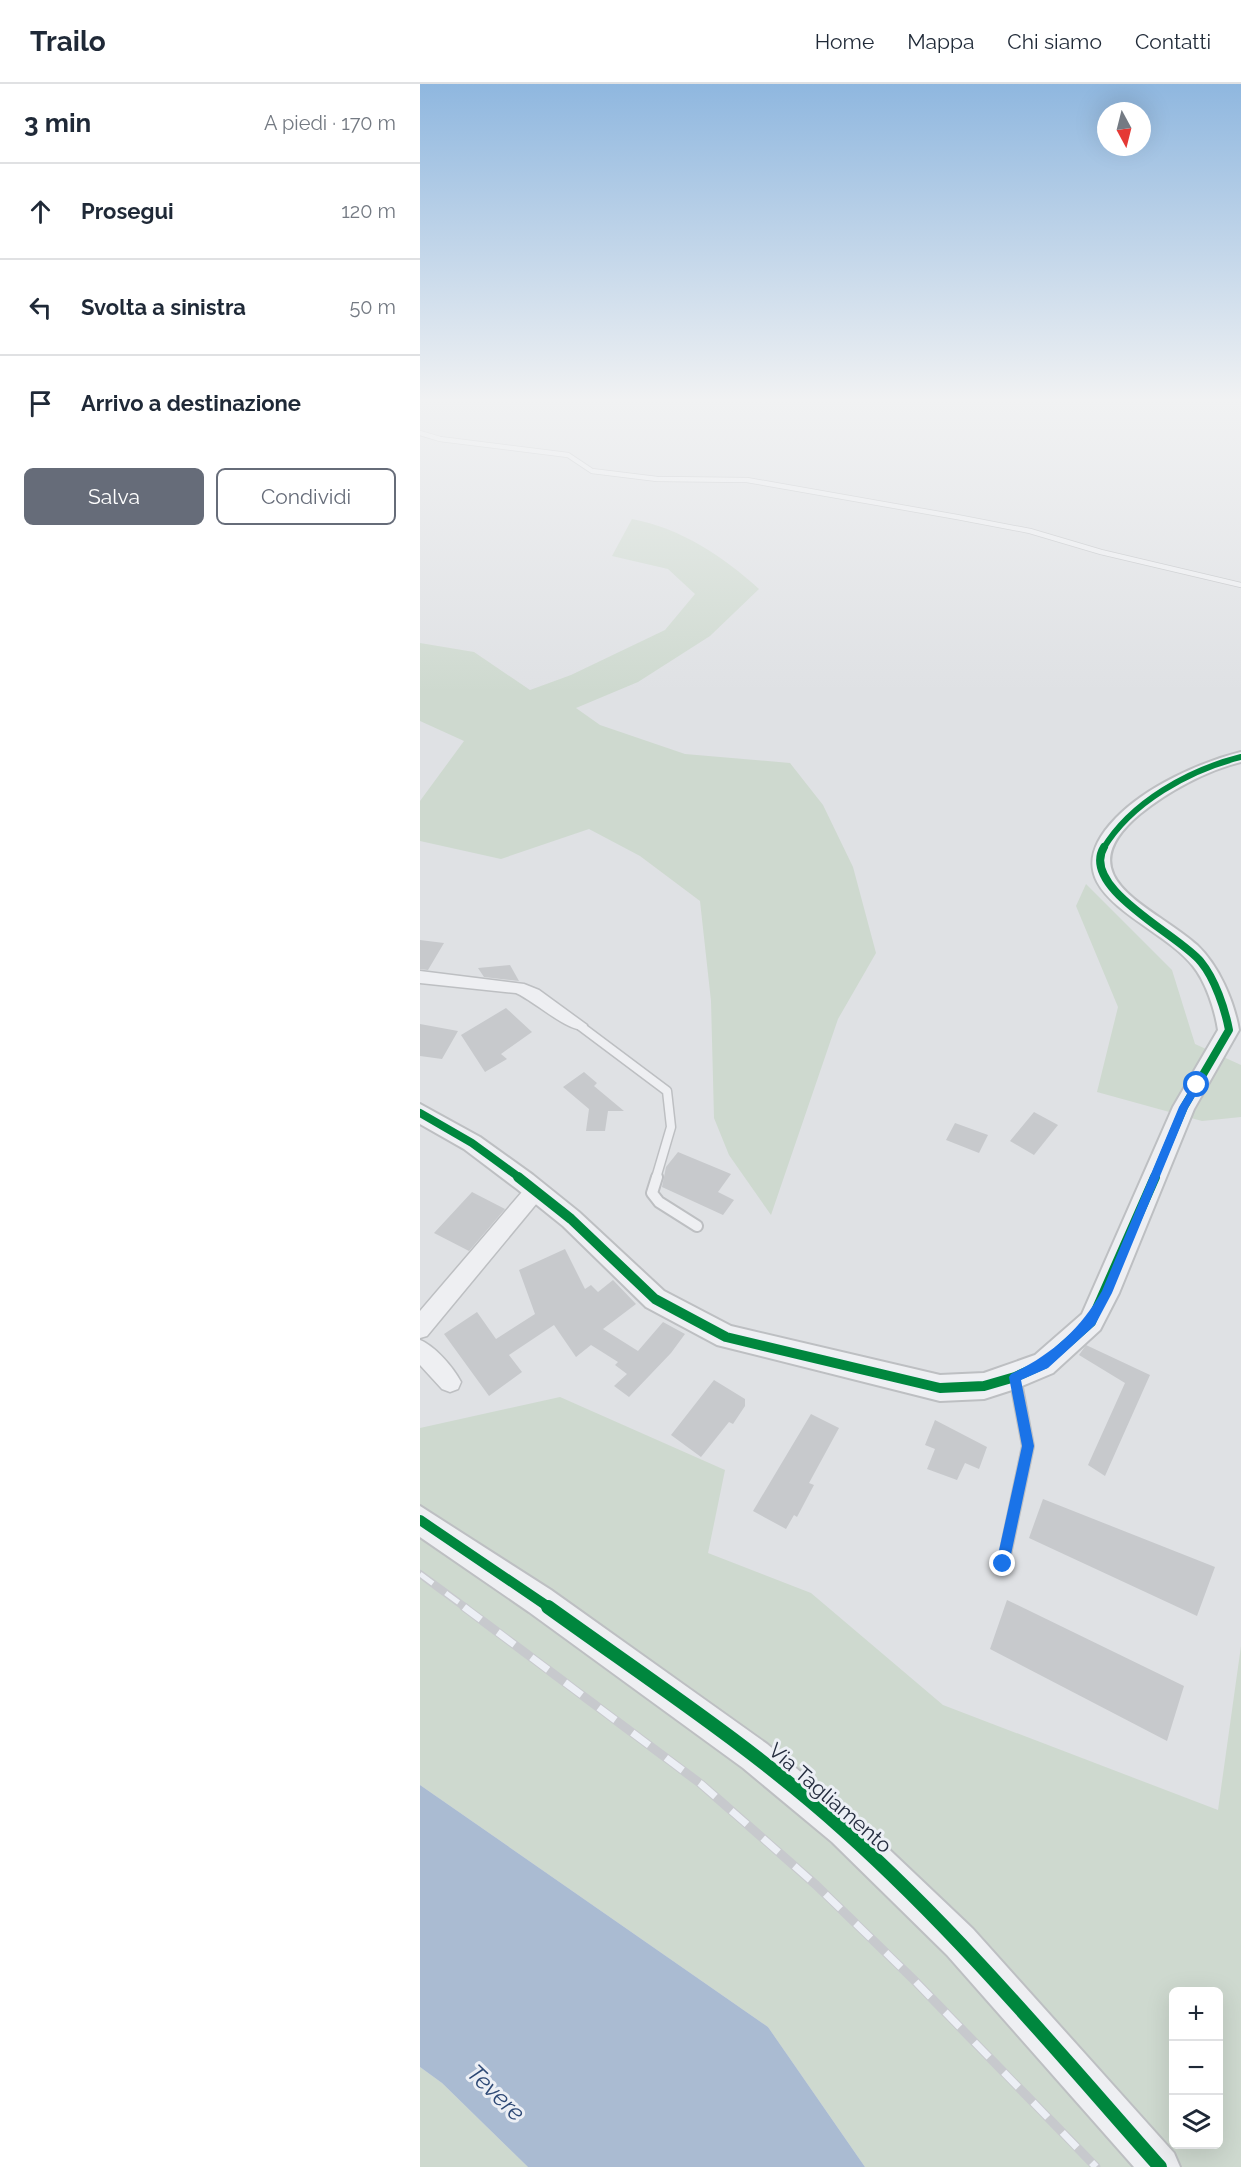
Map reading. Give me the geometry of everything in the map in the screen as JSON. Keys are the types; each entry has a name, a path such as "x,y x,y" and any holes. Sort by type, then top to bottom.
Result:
{"street":[{"path":"420,1113 472,1143 571,1219 655,1299 726,1337 940,1388 984,1386 1015,1377 1044,1364 1091,1322 1106,1293 1184,1107 1229,1030 1228,1018 1202,963 1115,894 1099,872 1100,854 1106,839 1134,809 1184,781 1241,757"},
{"path":"420,977 518,988 533,994 579,1025"},
{"path":"420,1329 535,1191"},
{"path":"420,1350 450,1382"},
{"name":"Via Tagliamento","path":"420,1520 540,1601 755,1756 844,1830 960,1942 1160,2167"}],"lane":[{"path":"855,498 1030,531 1101,552 1241,585"},
{"path":"579,1025 667,1091 671,1108 671,1127 652,1194 658,1202 697,1226"},
{"path":"1003,1564 1028,1446 1015,1377"}],"shaded area":[{"path":"632,519 684,536 731,565 759,589 710,636 638,682 576,708 600,725 685,754 790,763 823,805 853,867 876,953 838,1019 771,1215 729,1155 714,1118 711,1001 700,901 640,856 589,829 501,859 420,841 420,801 464,741 420,721 420,643 474,652 530,690 571,675 665,630 695,594 668,569 612,556"},
{"path":"1086,884 1172,970 1195,1044 1241,1065 1241,1117 1202,1121 1097,1092 1118,1007 1076,906"},
{"path":"560,1397 725,1470 708,1553 811,1593 943,1705 1218,1810 1241,1646 1241,2167 865,2167 768,2027 420,1785 420,1428"},
{"path":"420,2067 442,2083 528,2167 420,2167"}],"water":[{"name":"Tevere","path":"420,1785 768,2027 865,2167 528,2167 442,2083 420,2067"}],"building":[{"path":"420,940 444,943 428,970 420,969"},
{"path":"510,965 519,981 484,977 478,968"},
{"path":"506,1008 532,1032 501,1054 507,1059 485,1072 461,1035"},
{"path":"420,1024 458,1031 442,1059 420,1056"},
{"path":"584,1072 597,1083 594,1086 624,1111 608,1111 605,1131 586,1131 589,1109 563,1087"},
{"path":"1034,1112 1058,1125 1034,1155 1010,1141"},
{"path":"955,1123 988,1135 979,1153 946,1140"},
{"path":"678,1152 731,1174 718,1192 734,1200 723,1215 662,1187 666,1167"},
{"path":"472,1192 505,1209 469,1251 434,1233"},
{"path":"565,1249 585,1289 591,1285 598,1292 613,1280 636,1304 603,1329 638,1351 663,1322 685,1334 671,1353 629,1397 614,1386 627,1374 615,1365 618,1362 591,1345 576,1357 554,1325 509,1355 522,1372 489,1396 444,1334 477,1312 496,1339 535,1314 519,1270"},
{"path":"1086,1345 1150,1375 1105,1476 1088,1465 1125,1383 1079,1355"},
{"path":"714,1380 745,1399 745,1406 733,1424 729,1422 701,1457 671,1435"},
{"path":"811,1414 839,1428 809,1483 814,1485 797,1517 794,1515 786,1529 753,1511"},
{"path":"935,1420 987,1447 979,1469 965,1463 957,1480 927,1469 935,1449 925,1445"},
{"path":"1043,1499 1215,1567 1197,1616 1029,1538"},
{"path":"1007,1600 1184,1686 1167,1741 990,1649"}],"railway":[{"path":"420,1574 466,1608"},
{"path":"464,1607 701,1784 816,1885 913,1979 1096,2167"}],"cycle path":[{"path":"420,1113 472,1143 525,1182 571,1219 655,1299 726,1337 940,1388 984,1386 1015,1377 1044,1364 1091,1322 1106,1293 1184,1107 1229,1030 1218,996 1202,963 1189,949 1129,905 1112,889 1101,871 1101,852 1113,832 1141,805 1216,764 1241,757"},
{"path":"420,1520 540,1601 755,1756 844,1830 960,1942 1160,2167"}],"route":[{"path":"1003,1564 1028,1446 1015,1377 1044,1364 1091,1322 1106,1293 1184,1107 1197,1085"}]}
